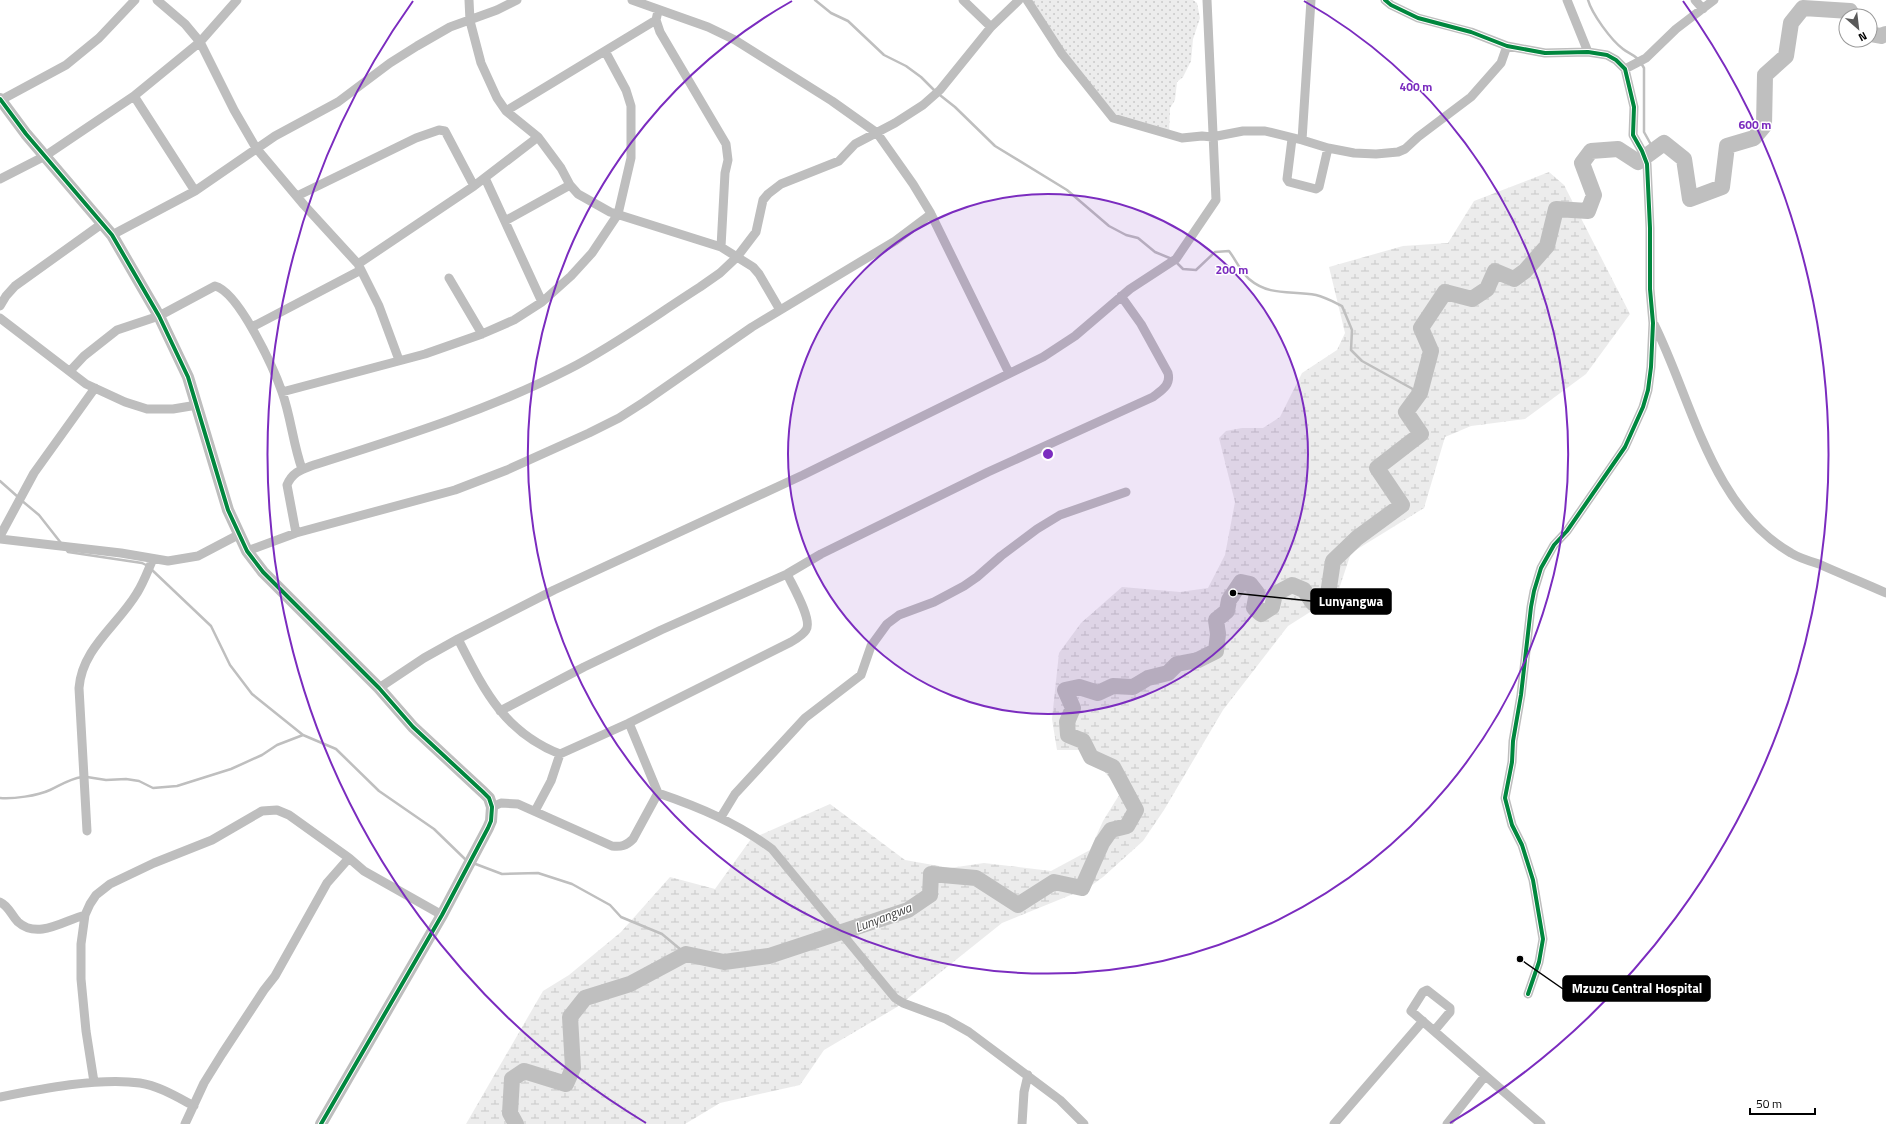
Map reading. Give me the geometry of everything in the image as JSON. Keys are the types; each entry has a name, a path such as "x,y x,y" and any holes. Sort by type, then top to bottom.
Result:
{"street":[{"path":"135,0 99,38 66,65 1,99 45,156 112,235 159,316 188,377 228,510 238,535 247,551 263,572 379,688 413,728 489,798 492,807 491,821 488,828 442,915 321,1124"},
{"path":"157,0 185,24 200,42 234,110 256,148 360,267 379,306 399,360"},
{"path":"0,179 45,156 134,96 200,42 237,0"},
{"path":"469,0 470,21 480,63 488,83 506,111 538,138 561,168 570,185 578,194 610,212 721,247 759,274 780,310"},
{"path":"112,235 195,191 227,170 256,148 338,102 390,63 417,46 450,27 470,21 517,0"},
{"path":"632,0 657,15 708,27 735,40 832,101 877,133 913,184 931,214 1009,373"},
{"path":"963,0 991,27"},
{"path":"296,533 287,485 290,478 295,473 302,469 442,423 518,393 570,369 700,287 720,273 737,257 756,232 763,200 768,194 781,184 839,162 856,144 877,133 937,93 991,27 1019,0"},
{"path":"1027,0 1062,54 1114,118 1182,138 1202,136 1212,137 1243,131 1265,131 1328,148 1354,153 1376,154 1398,152 1404,149 1471,97 1501,63 1507,46"},
{"path":"379,688 424,658 554,590 803,475 1043,357 1075,336 1135,285 1174,261 1216,200 1207,0"},
{"path":"1302,140 1311,0"},
{"path":"1385,0 1391,5 1418,18 1471,32 1507,46 1545,53 1588,52 1613,58 1625,69 1634,108 1633,134 1642,151 1646,164 1650,228 1650,290 1653,323 1651,366 1648,390 1635,427 1624,447 1567,531 1554,545 1542,568 1534,591 1521,695 1513,741 1512,762 1505,798 1512,825 1522,845 1533,880 1542,939 1540,962 1528,994"},
{"path":"1567,0 1588,52"},
{"path":"1695,0 1702,9"},
{"path":"1625,69 1646,58 1676,29 1714,0"},
{"path":"506,111 605,51 657,15"},
{"path":"657,15 660,32 726,144 728,160 725,173 721,247"},
{"path":"282,392 341,378 399,360 425,354 482,334 514,320 542,302 571,276 592,253 618,214 631,158 631,106 626,90 605,51"},
{"path":"134,96 195,191"},
{"path":"297,196 416,138 439,130 445,131 474,186"},
{"path":"252,327 360,267 474,186 538,138"},
{"path":"1292,139 1287,179 1289,182 1316,189 1319,187 1328,148"},
{"path":"485,178 521,260 542,302"},
{"path":"505,221 570,185"},
{"path":"247,551 296,533 455,490 507,470 590,433 619,418 644,402 704,359 780,310 895,241 931,214"},
{"path":"0,306 15,286 103,223"},
{"path":"449,278 482,334"},
{"path":"70,371 84,356 117,330 159,316 215,286 222,288 232,297 252,327 282,392 295,448 302,469"},
{"path":"500,711 660,630 787,574 821,554 988,472 1148,399 1166,387 1170,378 1168,373 1141,324 1121,296"},
{"path":"0,318 86,384 125,402 147,409 173,409 197,404"},
{"path":"1653,323 1663,343 1695,425 1714,466 1736,500 1765,535 1791,553 1886,593"},
{"path":"95,388 34,473 0,537 121,553 168,561 198,556 238,535"},
{"path":"721,817 735,794 805,718 861,675 871,646 887,624 899,615 934,602 978,578 1001,556 1036,529 1060,515 1126,492"},
{"path":"87,831 82,769 79,688 80,675 92,651 137,593 152,559"},
{"path":"535,811 551,781 560,754 629,723 791,642 806,632 808,627 808,618 787,574"},
{"path":"458,639 484,690 500,711 529,738 560,754"},
{"path":"629,723 658,792 721,817 772,848 895,998 902,1003 946,1019 969,1032 1060,1100 1084,1124"},
{"path":"492,807 501,803 510,802 535,811 612,846 621,846 628,844 633,839 658,792"},
{"path":"94,1082 86,1032 81,979 81,944 85,915 90,904 96,895 110,884 154,863 212,840 262,811 277,810 289,815 349,858 364,871 442,915"},
{"path":"185,1124 204,1083 264,990 275,976 327,883 349,858"},
{"path":"0,902 7,905 19,923 40,929 52,928 85,915"},
{"path":"1434,1030 1450,1012 1450,1008 1427,990 1423,992 1411,1009 1423,1021 1485,1076 1541,1124"},
{"path":"1334,1124 1423,1021"},
{"path":"1022,1124 1024,1092 1028,1075"},
{"path":"1446,1124 1485,1076"},
{"path":"0,1097 94,1082 141,1083 174,1095 194,1106"}],"green space":[{"path":"1031,0 1193,0 1197,3 1200,18 1193,39 1191,61 1183,77 1177,82 1175,100 1170,108 1169,134 1115,117 1082,78"},
{"path":"1549,172 1564,185 1630,314 1586,374 1525,419 1471,426 1445,437 1424,508 1351,553 1337,595 1288,626 1223,710 1164,810 1143,841 1103,877 1088,888 1002,923 897,1007 824,1050 800,1085 720,1103 685,1124 466,1124 543,991 569,975 621,932 670,877 715,889 751,839 830,804 905,860 950,868 984,863 1051,871 1090,850 1103,821 1121,792 1104,771 1080,750 1057,750 1052,719 1059,653 1081,623 1122,587 1180,592 1208,588 1225,555 1235,502 1219,438 1226,431 1242,428 1263,428 1280,417 1302,373 1337,350 1345,333 1329,267 1403,246 1448,243 1474,201"}],"waterway":[{"path":"815,0 831,13 848,21 884,55 906,66 921,77 936,92 955,107 995,146 1067,190 1109,226 1126,235 1138,238 1155,252 1172,259"},
{"path":"1588,0 1598,19 1613,40 1638,59"},
{"name":"Lunyangwa","path":"516,1124 510,1113 512,1079 524,1071 566,1084 573,1068 570,1017 585,998 630,984 686,954 724,962 769,956 908,910 930,895 931,874 976,878 1018,905 1054,882 1082,888 1102,843 1111,830 1127,826 1136,810 1113,767 1091,757 1083,741 1068,735 1067,722 1073,708 1065,690 1079,687 1098,693 1113,686 1133,687 1148,678 1168,673 1177,664 1198,660 1216,651 1218,634 1216,620 1227,611 1229,600 1241,582 1250,584 1257,593 1254,608 1261,614 1272,607 1275,594 1292,585 1304,590 1313,603 1328,594 1333,561 1357,538 1402,505 1377,468 1421,434 1406,412 1420,393 1431,351 1421,328 1445,292 1472,299 1487,289 1495,271 1514,279 1525,271 1547,246 1556,209 1588,211 1594,195 1582,163 1591,151 1618,149 1638,162 1664,143 1684,159 1690,199 1722,187 1727,146 1754,138 1764,126 1765,75 1786,56 1791,23 1803,8 1838,10"},
{"name":"Lunyangwa","path":"1878,35 1886,34"},
{"path":"1641,63 1644,68 1644,132 1654,150"},
{"path":"1176,262 1183,269 1196,270 1215,252 1229,251 1246,276 1257,285 1273,291 1316,295 1342,306 1352,330 1351,350 1362,361 1420,393"},
{"path":"0,481 18,497"},
{"path":"21,500 39,515 61,543"},
{"path":"66,549 68,552 142,563 148,566"},
{"path":"151,569 211,626 230,665 252,694 303,735"},
{"path":"87,777 106,780 126,779 139,781 153,788 177,786 231,769 262,755 277,745 303,735 336,749 379,791 434,829 466,860"},
{"path":"0,798 39,794 82,777"},
{"path":"473,863 502,874 538,873 572,884 610,905 621,917 662,934 686,954"}],"cycle path":[{"path":"1385,0 1391,5 1418,18 1471,32 1507,46 1545,53 1588,52 1607,55 1616,60 1625,69 1634,107 1633,135 1647,164 1650,228 1650,289 1653,323 1651,367 1648,390 1643,407 1625,447 1567,531 1554,545 1541,568 1531,607 1521,695 1513,741 1512,762 1505,798 1512,825 1522,845 1533,880 1543,939 1539,962 1528,994"},
{"path":"0,99 26,134 112,235 159,316 188,377 228,510 247,551 263,572 379,688 413,727 489,798 492,807 491,821 488,828 442,915 321,1124"}],"place":[{"name":"Lunyangwa","path":"1233,593"},
{"name":"Mzuzu Central Hospital","path":"1520,959"}]}
